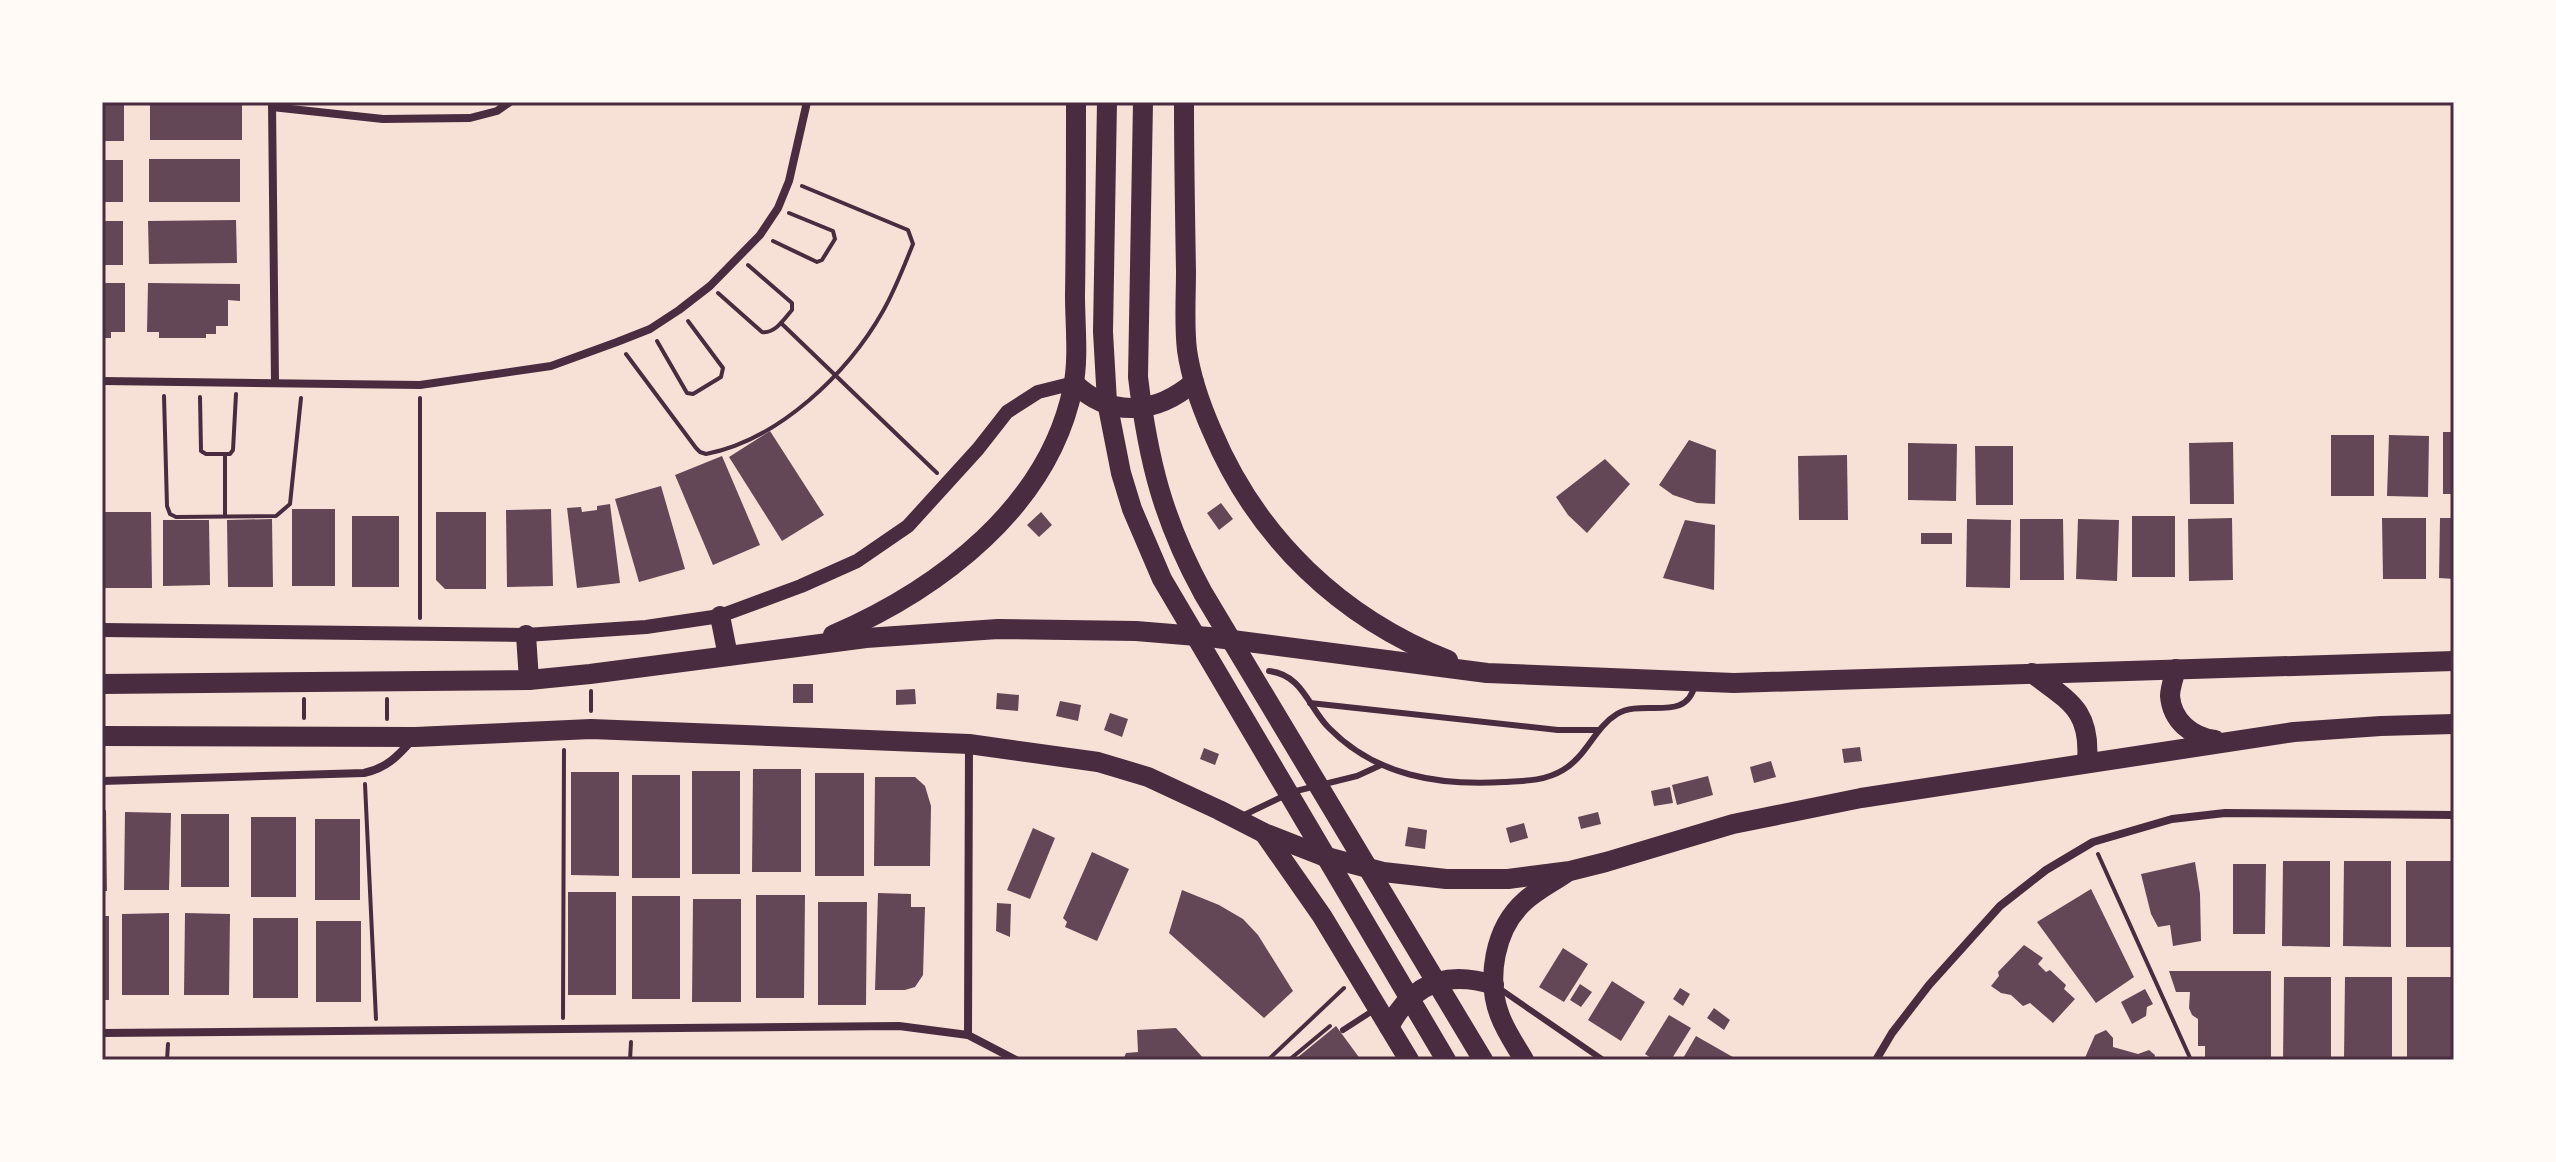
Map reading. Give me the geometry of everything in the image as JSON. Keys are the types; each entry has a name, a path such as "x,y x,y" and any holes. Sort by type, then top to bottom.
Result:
{"main road":[{"path":"800,645 832,636 891,607 949,569 1001,520 1039,473 1061,430 1074,383 1076,102"},
{"path":"1107,102 1103,332 1107,402 1121,473 1137,521 1162,579 1446,1060"},
{"path":"1143,102 1137,332 1140,392 1152,467 1165,510 1181,552 1483,1060"},
{"path":"1184,102 1187,350 1194,382 1217,444 1249,502 1283,546 1339,600 1424,651 1487,673"},
{"path":"1074,383 1109,405 1139,408 1169,400 1194,382"},
{"path":"720,616 728,656"},
{"path":"102,684 529,680 800,645 958,631 1064,629 1209,637 1487,673 1734,683 2454,661"},
{"path":"526,635 529,680"},
{"path":"2176,669 2170,695 2179,721 2199,738 2226,741"},
{"path":"2032,673 2076,707 2086,727 2087,762"},
{"path":"102,736 415,737 591,729 969,744 1098,762 1148,777 1264,833 1323,856 1399,874 1446,879 1508,879 1570,871 1733,824 1790,811 2087,762 2308,731 2454,724"},
{"path":"1264,833 1322,916 1409,1060"},
{"path":"1524,1060 1500,1016 1494,985 1497,951 1512,916 1524,902 1570,871"},
{"path":"1389,1027 1406,1000 1432,984 1463,978 1494,985"}],"street":[{"path":"275,383 272,104 383,119 470,118 497,111 510,102"},
{"path":"102,381 420,385 551,366 650,329 710,286 760,235 778,208 789,181 807,102"},
{"path":"102,630 526,635 646,627 720,616 857,561 908,526 1007,412 1038,392 1074,383"},
{"path":"102,781 364,773 394,761 415,737"},
{"path":"968,1035 969,744"},
{"path":"1876,1060 1892,1033 1929,985 2000,906 2046,870 2093,842 2172,819 2225,813 2454,815"},
{"path":"102,1033 899,1026 968,1035 1016,1060"}],"lane":[{"path":"1269,671 1294,680 1327,727 1381,765 1414,777 1485,783 1548,777 1572,765 1608,721 1626,710 1681,706 1691,696 1695,682"},
{"path":"1310,703 1558,730 1599,730"},
{"path":"1237,819 1292,792 1357,776 1381,765"},
{"path":"1494,985 1603,1060"},
{"path":"1343,1030 1377,1008"}],"path":[{"path":"617,342 696,448 706,454 746,440 774,425 835,376 867,337 884,310 913,244 913,236 908,230 789,181"},
{"path":"760,235 814,261 822,260 835,233 778,208"},
{"path":"710,286 762,332 771,331 781,323 792,310 792,303 740,257"},
{"path":"650,329 687,393 693,394 721,377 723,368 679,310"},
{"path":"781,323 948,483"},
{"path":"163,382 168,510 176,517 276,516 286,509 290,504 302,383"},
{"path":"200,382 201,451 206,454 225,454 233,450 236,382"},
{"path":"420,385 420,632"},
{"path":"225,454 225,516"},
{"path":"590,674 591,729"},
{"path":"303,682 305,737"},
{"path":"386,682 387,737"},
{"path":"563,1028 564,730"},
{"path":"364,773 377,1030"},
{"path":"2093,842 2191,1060"},
{"path":"1270,1059 1357,975"}],"building":[{"path":"102,102 124,102 124,141 102,141"},
{"path":"150,102 242,102 242,140 150,140"},
{"path":"149,159 240,159 240,202 149,202"},
{"path":"102,160 123,160 123,202 102,202"},
{"path":"236,220 237,263 149,264 148,221"},
{"path":"102,221 123,221 123,265 102,265"},
{"path":"102,283 125,283 125,332 111,332 111,338 102,338"},
{"path":"148,283 240,284 240,301 228,300 228,326 216,326 216,334 206,334 206,338 159,338 159,332 147,332"},
{"path":"770,431 824,515 782,541 729,457"},
{"path":"2443,432 2454,432 2454,494 2443,494"},
{"path":"2331,435 2374,435 2374,496 2331,496"},
{"path":"2389,435 2429,436 2428,497 2387,496"},
{"path":"1689,440 1716,450 1715,504 1697,503 1673,495 1659,485"},
{"path":"2233,442 2234,504 2190,504 2189,443"},
{"path":"1908,443 1957,444 1956,501 1908,500"},
{"path":"1975,446 2013,446 2013,505 1976,505"},
{"path":"1847,455 1848,520 1799,520 1798,456"},
{"path":"722,456 760,545 713,565 675,475"},
{"path":"1605,459 1630,484 1587,533 1568,515 1556,497"},
{"path":"661,486 685,569 639,582 615,499"},
{"path":"1221,503 1233,519 1219,530 1207,513"},
{"path":"610,504 620,583 577,588 567,508 581,507 582,512"},
{"path":"292,509 335,509 335,586 292,586"},
{"path":"551,509 553,586 507,587 506,510"},
{"path":"102,512 151,512 152,588 103,588"},
{"path":"436,512 486,512 486,589 445,589 436,580"},
{"path":"1041,512 1052,525 1039,537 1027,525"},
{"path":"352,516 399,516 399,587 352,587"},
{"path":"2132,516 2175,516 2175,577 2132,577"},
{"path":"2232,518 2233,580 2189,581 2188,519"},
{"path":"2382,518 2426,518 2426,579 2383,579"},
{"path":"2440,518 2454,518 2454,579 2439,578"},
{"path":"272,519 273,587 228,587 227,520"},
{"path":"1967,519 2011,520 2010,588 1966,587"},
{"path":"2020,519 2063,519 2064,580 2020,580"},
{"path":"2078,519 2119,520 2117,581 2076,579"},
{"path":"163,520 209,520 210,585 163,586"},
{"path":"1685,520 1715,525 1714,590 1663,578"},
{"path":"1921,533 1952,533 1952,544 1921,544"},
{"path":"793,684 813,684 813,703 793,703"},
{"path":"915,689 916,704 896,705 896,690"},
{"path":"997,693 1019,695 1018,711 996,709"},
{"path":"1060,701 1081,705 1078,721 1056,716"},
{"path":"1110,713 1128,719 1122,737 1104,730"},
{"path":"1860,747 1862,761 1844,763 1842,749"},
{"path":"1204,748 1219,754 1215,765 1200,759"},
{"path":"1771,761 1776,777 1754,783 1750,767"},
{"path":"753,769 801,769 801,872 752,872"},
{"path":"692,771 740,771 740,874 692,874"},
{"path":"571,772 619,772 619,876 571,875"},
{"path":"815,773 864,773 864,876 815,876"},
{"path":"632,775 680,775 680,878 632,878"},
{"path":"1708,776 1713,795 1677,805 1672,785"},
{"path":"875,777 915,777 925,786 931,806 930,866 874,866"},
{"path":"1670,787 1673,803 1654,806 1651,791"},
{"path":"102,810 106,810 107,891 102,891"},
{"path":"125,812 171,813 169,890 124,890"},
{"path":"1598,812 1601,824 1581,829 1578,817"},
{"path":"181,814 229,814 229,887 181,887"},
{"path":"251,817 296,817 296,897 251,897"},
{"path":"315,819 360,819 360,900 315,900"},
{"path":"1524,823 1528,838 1510,843 1506,828"},
{"path":"1408,827 1427,830 1425,849 1405,846"},
{"path":"1033,828 1055,838 1030,899 1007,890"},
{"path":"1092,852 1129,869 1097,941 1065,927 1067,922 1063,918"},
{"path":"2283,861 2330,861 2330,947 2282,946"},
{"path":"2344,861 2391,861 2391,947 2343,946"},
{"path":"2406,861 2454,861 2453,947 2406,947"},
{"path":"2195,862 2200,894 2201,941 2173,946 2170,925 2158,927 2151,914 2141,874"},
{"path":"2233,864 2266,864 2265,934 2233,934"},
{"path":"2091,889 2134,977 2096,1003 2037,922"},
{"path":"1182,890 1243,919 1258,935 1293,991 1264,1018 1169,933"},
{"path":"568,892 616,892 616,995 568,995"},
{"path":"878,893 911,894 911,907 925,907 923,975 915,987 875,990"},
{"path":"756,895 805,895 804,998 756,998"},
{"path":"632,896 680,896 680,999 632,999"},
{"path":"693,899 741,899 741,1002 692,1002"},
{"path":"818,902 867,902 866,1005 818,1005"},
{"path":"997,903 1011,904 1010,937 996,931"},
{"path":"169,913 169,995 122,995 122,914"},
{"path":"185,913 230,914 229,995 184,995"},
{"path":"102,916 109,916 109,1000 102,1000"},
{"path":"253,918 298,918 298,998 253,998"},
{"path":"316,921 361,921 361,1002 316,1002"},
{"path":"2024,945 2043,958 2038,964 2066,985 2064,989 2075,999 2053,1023 2030,1003 2023,1006 2011,995 1991,986 1999,976 1998,972"},
{"path":"1563,948 1588,964 1564,1002 1539,987"},
{"path":"2169,971 2271,971 2271,1060 2205,1060 2205,1046 2198,1046 2198,1019 2189,1008 2190,992 2176,992"},
{"path":"2284,977 2331,977 2331,1060 2283,1060"},
{"path":"2345,977 2392,977 2392,1060 2344,1060"},
{"path":"2407,977 2454,977 2454,1060 2407,1060"},
{"path":"1612,981 1645,1002 1621,1041 1588,1020"},
{"path":"1580,984 1592,992 1581,1007 1570,1000"},
{"path":"1680,988 1690,994 1683,1006 1673,999"},
{"path":"2145,989 2153,1004 2147,1007 2146,1016 2132,1024 2121,1002"},
{"path":"1714,1008 1730,1020 1724,1030 1707,1018"},
{"path":"1669,1015 1691,1028 1671,1060 1654,1060 1645,1054"},
{"path":"1336,1026 1361,1060 1301,1060 1298,1057"},
{"path":"1176,1028 1205,1060 1123,1060 1126,1053 1138,1052 1137,1030"},
{"path":"2106,1030 2113,1038 2113,1047 2138,1054 2149,1050 2155,1055 2154,1060 2084,1060 2095,1035"},
{"path":"1696,1036 1738,1060 1682,1060"}]}
